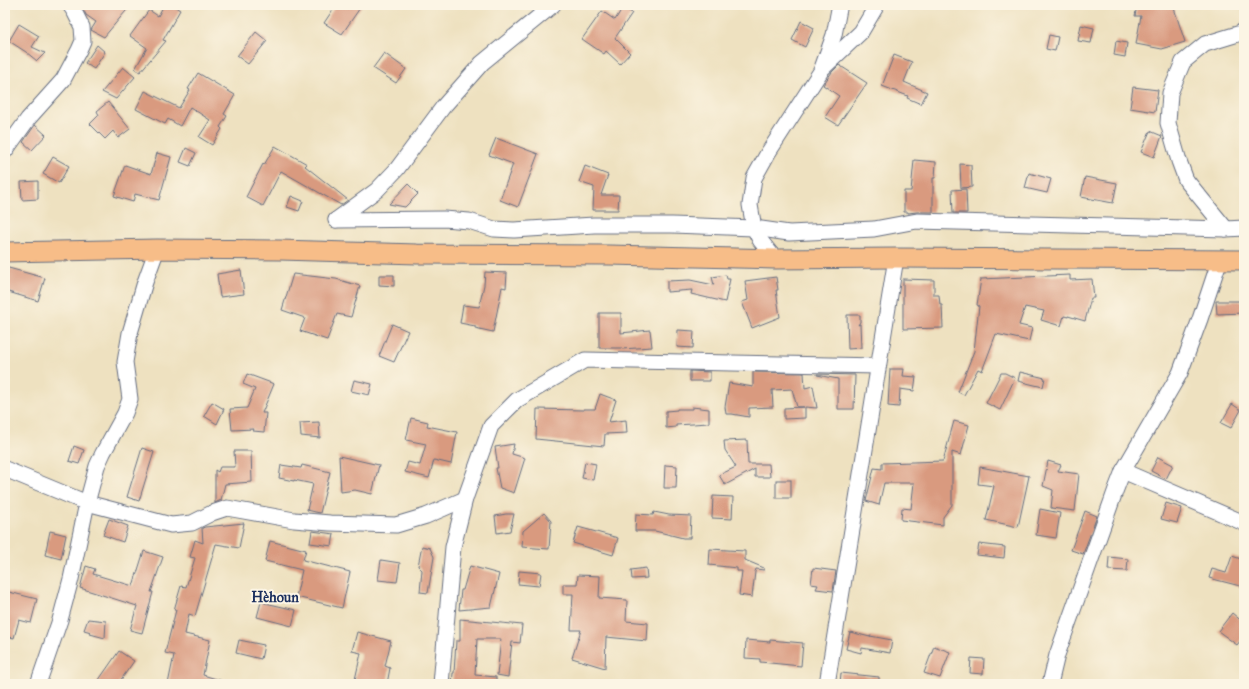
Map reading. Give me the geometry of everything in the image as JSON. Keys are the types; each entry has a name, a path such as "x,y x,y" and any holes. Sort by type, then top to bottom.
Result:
{"main road":[{"path":"5,252 157,249 280,250 417,254 609,255 775,259 896,258 1244,260"}],"street":[{"path":"5,151 28,119 63,80 79,50 83,40 82,27 70,5"},
{"path":"553,5 482,63 443,107 397,170 377,190 336,220 469,221 494,228 514,230 594,225 672,225 754,228 789,233 874,229 916,221 1226,229 1244,228"},
{"path":"821,71 834,35 839,5"},
{"path":"775,259 760,240 754,228 750,205 754,178 768,153 821,71 861,32 877,5"},
{"path":"1226,229 1186,180 1168,123 1170,93 1183,62 1205,44 1241,33 1244,30"},
{"path":"38,684 60,620 97,466 125,413 130,399 125,362 130,333 145,282 157,249"},
{"path":"827,684 896,258"},
{"path":"1050,684 1057,655 1123,471 1180,373 1220,259"},
{"path":"441,684 453,547 465,499 491,426 517,400 585,360 878,366"},
{"path":"5,469 87,503 171,525 192,523 212,513 228,508 294,520 396,525 426,516 465,499"},
{"path":"1123,471 1244,523"}],"building":[{"path":"81,5 131,5 104,37 91,30 96,22 86,15"},
{"path":"164,5 172,5 180,10 163,40 166,41 140,72 135,69 147,48 130,36 149,10 158,16"},
{"path":"336,5 362,5 342,34 324,23"},
{"path":"1137,5 1173,5 1185,42 1162,49 1136,44 1141,16 1135,16"},
{"path":"623,7 632,13 615,38 630,53 620,64 606,51 604,54 582,39 602,11 615,20"},
{"path":"801,21 814,28 805,47 792,40"},
{"path":"19,24 39,36 32,47 45,53 37,61 9,41"},
{"path":"1081,25 1094,28 1091,43 1078,41"},
{"path":"256,32 267,41 248,64 237,56"},
{"path":"1049,35 1058,37 1055,51 1046,49"},
{"path":"1116,41 1127,43 1125,57 1114,55"},
{"path":"97,45 105,52 94,69 85,63"},
{"path":"384,53 406,69 396,83 373,68"},
{"path":"894,55 912,62 904,82 927,92 921,104 907,98 908,96 882,86"},
{"path":"839,65 867,83 838,125 825,117 839,96 823,85"},
{"path":"123,67 135,77 116,99 102,92"},
{"path":"198,73 235,95 224,114 227,116 220,127 222,129 212,145 199,137 210,120 190,107 180,126 168,119 165,124 136,109 145,91 179,108"},
{"path":"1133,87 1158,90 1155,112 1130,108"},
{"path":"108,102 130,129 118,138 113,131 105,139 90,124 99,115 97,111"},
{"path":"35,125 46,135 32,150 23,142"},
{"path":"1150,131 1162,136 1154,157 1141,152"},
{"path":"496,138 538,154 518,207 500,200 513,164 489,155"},
{"path":"275,146 307,164 305,166 348,200 341,205 281,171 263,206 246,197 263,164 264,165"},
{"path":"186,148 196,153 190,166 180,162"},
{"path":"157,153 171,157 159,200 135,194 133,202 114,196 125,165 151,174"},
{"path":"53,157 69,166 59,183 43,174"},
{"path":"914,160 936,162 935,178 933,178 933,212 904,212 904,191 911,191"},
{"path":"960,164 971,165 972,187 961,188"},
{"path":"585,166 608,175 601,195 619,195 618,210 593,210 594,187 579,182"},
{"path":"1029,173 1051,179 1047,193 1025,188"},
{"path":"1085,177 1117,183 1113,203 1081,197"},
{"path":"38,181 38,199 22,200 21,182"},
{"path":"408,184 418,194 405,207 389,204"},
{"path":"966,189 967,213 953,213 952,190"},
{"path":"291,196 303,201 299,211 287,207"},
{"path":"5,267 45,278 38,301 5,291"},
{"path":"241,270 244,294 220,297 217,274"},
{"path":"485,272 507,273 506,288 502,287 493,332 460,323 463,305 479,307 484,285"},
{"path":"293,274 336,279 360,286 351,317 337,314 327,340 300,331 305,318 282,310"},
{"path":"379,275 394,275 394,286 379,285"},
{"path":"726,275 727,279 730,279 725,302 691,294 692,290 667,292 667,281 690,280 714,285 712,277"},
{"path":"1070,275 1070,280 1092,279 1094,298 1091,298 1085,321 1064,316 1061,326 1041,320 1044,311 1025,307 1019,325 1032,328 1029,341 996,334 982,371 978,369 964,395 958,392 974,351 979,306 977,305 981,279"},
{"path":"776,277 778,290 776,290 780,317 752,328 742,302 748,300 745,281"},
{"path":"903,279 934,280 934,295 939,295 940,305 942,305 943,328 903,329"},
{"path":"1216,301 1244,301 1244,313 1217,314"},
{"path":"599,313 621,313 621,333 650,330 652,347 622,349 599,348"},
{"path":"847,315 860,315 860,322 858,325 860,324 861,348 848,349"},
{"path":"392,324 408,331 394,362 379,356"},
{"path":"678,330 694,331 693,348 677,347"},
{"path":"890,369 904,369 903,376 916,377 914,391 900,389 899,407 888,406"},
{"path":"690,371 710,372 710,381 690,381"},
{"path":"753,372 804,373 805,388 813,386 817,408 805,407 805,418 784,419 784,408 804,407 797,407 792,389 772,390 773,407 749,408 749,417 726,414 725,407 729,383 753,387"},
{"path":"1020,372 1045,378 1043,387 1018,381"},
{"path":"1001,373 1005,373 1015,378 1000,410 986,403"},
{"path":"247,374 274,384 262,413 266,413 264,432 253,431 254,429 232,430 230,409 247,408 255,389 243,384"},
{"path":"817,374 855,375 854,409 838,409 838,379"},
{"path":"354,380 372,384 369,395 351,391"},
{"path":"600,394 616,400 609,422 626,420 627,433 605,434 604,446 536,439 537,409 595,409"},
{"path":"212,402 224,409 217,424 204,416"},
{"path":"1232,404 1241,410 1231,428 1221,423"},
{"path":"692,407 709,409 709,423 676,425 676,427 666,428 666,411 692,409"},
{"path":"411,418 428,422 427,426 457,432 451,464 434,460 429,478 405,472 408,462 420,465 426,444 406,440"},
{"path":"954,421 969,425 961,455 952,452 952,505 943,517 943,525 901,520 902,508 911,509 914,483 884,483 879,505 866,501 874,468 882,469 882,463 943,461"},
{"path":"319,422 320,438 301,436 300,423"},
{"path":"747,440 748,464 769,464 770,477 755,477 755,469 725,485 719,475 736,467 725,450 724,441"},
{"path":"514,444 512,454 525,458 514,493 500,488 496,468 498,468 495,447"},
{"path":"74,446 84,450 79,464 69,461"},
{"path":"142,448 154,452 139,501 127,497"},
{"path":"234,451 251,451 252,482 225,484 221,500 215,503 215,470 218,472 220,467 235,467"},
{"path":"339,456 379,465 372,494 355,490 341,492"},
{"path":"1158,457 1173,465 1166,479 1151,471"},
{"path":"1048,461 1061,465 1058,471 1079,474 1075,511 1051,508 1053,490 1043,486"},
{"path":"585,462 596,464 593,480 582,478"},
{"path":"281,465 301,468 302,465 330,472 320,513 307,510 313,484 279,478"},
{"path":"665,465 677,466 676,488 664,488"},
{"path":"980,467 1029,476 1018,527 986,520 994,486 978,484"},
{"path":"776,480 791,480 791,498 776,498"},
{"path":"713,496 733,497 732,519 712,518"},
{"path":"1166,503 1182,508 1177,523 1161,519"},
{"path":"1040,509 1060,513 1056,538 1036,535"},
{"path":"1085,511 1097,516 1083,554 1071,550"},
{"path":"654,512 669,515 691,516 690,538 683,538 655,531 635,531 636,514 653,515"},
{"path":"544,513 551,521 549,549 522,547 523,531"},
{"path":"514,514 510,531 497,533 495,516"},
{"path":"109,519 128,526 123,542 103,535"},
{"path":"244,523 239,548 216,544 195,616 189,614 185,634 210,640 203,675 223,681 223,684 168,684 174,655 165,653 176,610 174,610 181,586 186,587 195,558 190,557 195,540 203,543 202,528"},
{"path":"578,527 618,538 613,555 573,543"},
{"path":"50,531 66,535 61,559 45,555"},
{"path":"312,531 334,534 332,546 310,543"},
{"path":"270,541 306,550 303,560 350,572 342,608 296,597 302,570 265,561"},
{"path":"979,544 1005,547 1004,558 977,555"},
{"path":"422,546 430,548 434,557 428,593 420,592 422,570 418,566"},
{"path":"710,549 745,551 745,560 764,568 764,570 756,569 752,597 739,595 742,571 737,571 737,568 709,565"},
{"path":"144,551 163,557 151,592 153,592 142,633 130,630 137,606 80,588 86,566 95,569 93,574 133,586"},
{"path":"1232,556 1244,560 1244,587 1209,578 1212,569 1226,573"},
{"path":"1109,557 1128,559 1127,571 1108,570"},
{"path":"381,560 400,563 397,582 378,580"},
{"path":"470,566 499,574 491,607 459,610 461,590 463,590"},
{"path":"646,568 647,578 632,579 631,570"},
{"path":"813,568 836,571 833,591 816,589 818,585 811,584"},
{"path":"519,571 541,573 539,586 518,584"},
{"path":"578,575 600,576 599,598 627,600 626,621 648,623 647,641 606,637 605,668 572,658 581,630 571,630 573,594 563,594 563,584 577,584"},
{"path":"5,591 37,599 31,623 19,620 14,638 5,636 8,617 5,616"},
{"path":"261,602 296,610 292,626 257,617"},
{"path":"1232,613 1244,623 1244,636 1237,645 1218,631"},
{"path":"88,619 106,621 105,638 90,634 91,632 84,630"},
{"path":"460,619 522,625 520,643 512,642 508,677 497,675 501,639 477,639 475,675 496,677 496,684 452,684 456,641 460,641"},
{"path":"357,632 391,641 385,666 390,668 387,684 354,684 361,653 352,651"},
{"path":"850,632 892,640 890,653 862,648 861,653 846,649"},
{"path":"239,640 264,645 261,659 236,653"},
{"path":"746,640 770,642 770,640 803,643 801,666 760,662 760,659 745,658"},
{"path":"934,646 950,652 940,678 924,673"},
{"path":"119,651 134,661 118,684 96,684"},
{"path":"971,658 984,659 983,674 970,673"},
{"path":"841,673 879,677 879,684 840,683"}],"district":[{"name":"Hèhoun","path":"275,597"}]}
